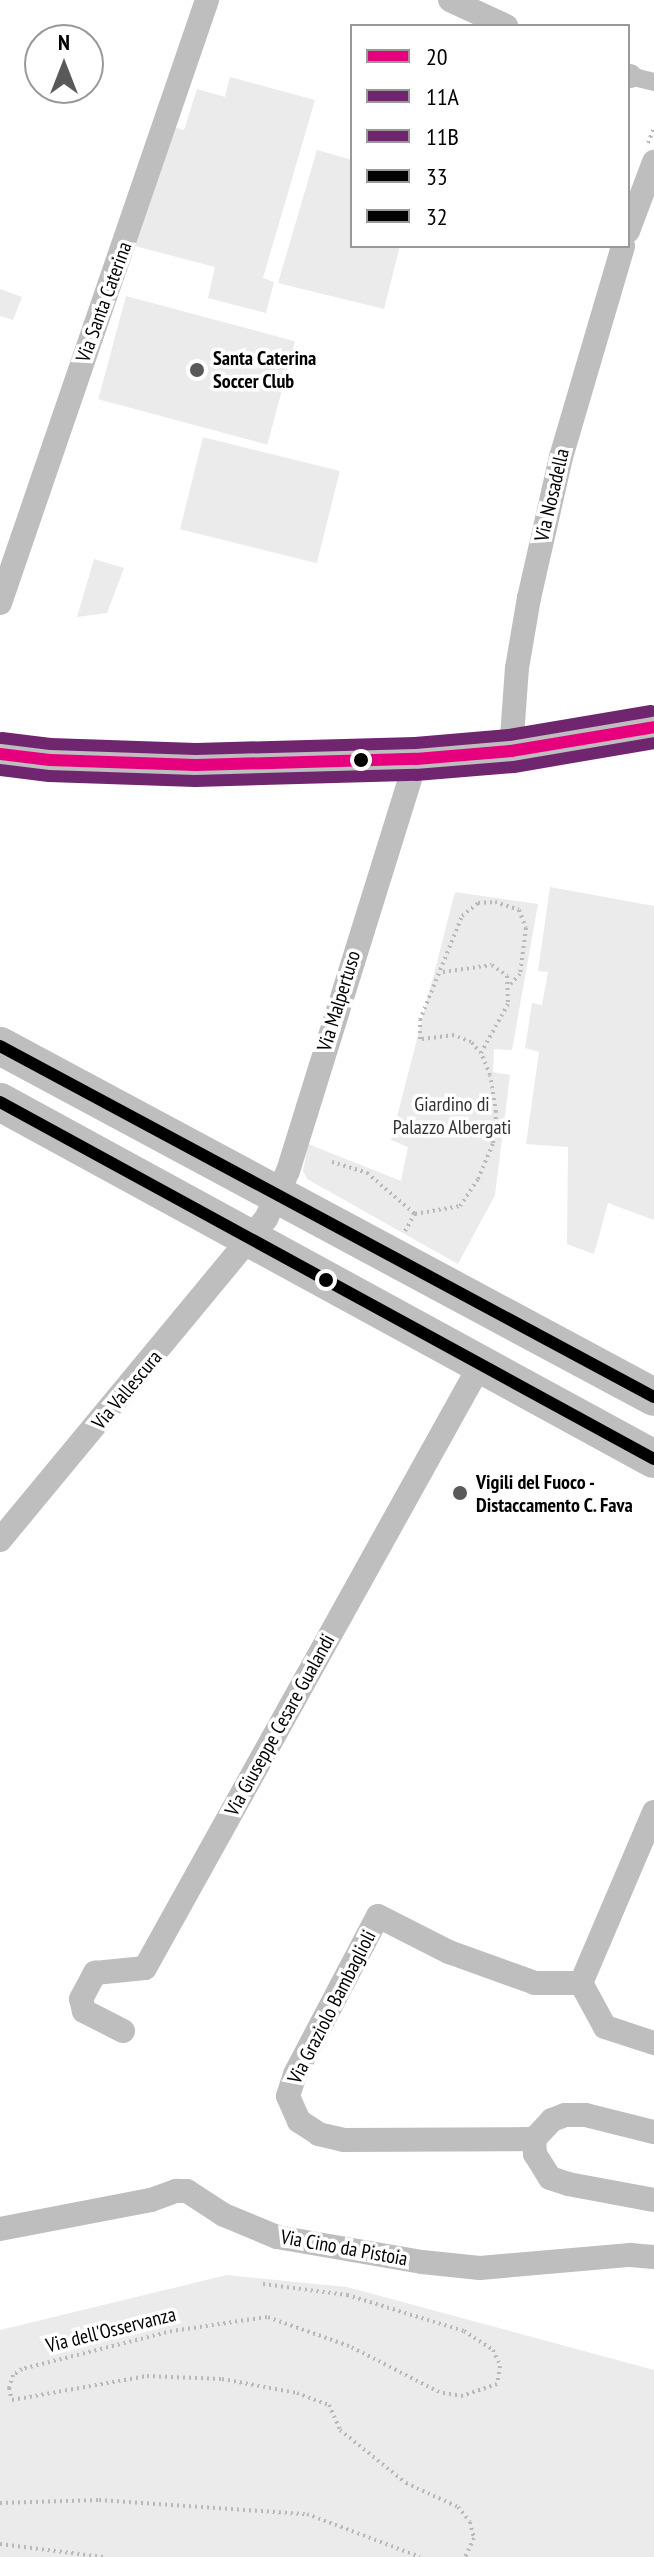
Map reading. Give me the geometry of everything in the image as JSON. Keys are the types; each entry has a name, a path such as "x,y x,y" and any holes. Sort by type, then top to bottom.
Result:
{"main road":[{"path":"0,1046 395,1255 654,1397"},
{"path":"0,1102 654,1459"},
{"path":"486,1366 512,1319"},
{"path":"523,1387 549,1340"}],"street":[{"name":"Via Santa Caterina","path":"0,603 207,0"},
{"path":"450,0 502,24"},
{"path":"630,226 654,162"},
{"name":"Via Nosadella","path":"511,751 517,668 529,598 564,444 622,248"},
{"path":"0,754 50,760 196,765 416,759 511,751 654,727"},
{"name":"Via Malpertuso","path":"252,1237 266,1219 278,1193 416,759"},
{"name":"Via Vallescura","path":"0,1540 252,1237"},
{"name":"Via Giuseppe Cesare Gualandi","path":"123,2031 84,2011 81,1999 95,1973 145,1968 474,1376 486,1366"},
{"path":"654,1812 581,1983 605,2027 654,2043"},
{"name":"Via Graziolo Bambaglioli","path":"534,2139 344,2140 319,2134 299,2121 288,2096 295,2074 378,1916 449,1952 535,1983 581,1983"},
{"path":"654,2132 586,2115 565,2115 552,2120 534,2139 535,2154 550,2178 654,2200"},
{"name":"Via Cino da Pistoia","path":"0,2229 187,2191 224,2215 277,2237 422,2262 480,2268 630,2255 654,2257"}],"path":[{"path":"415,1214 460,1206 478,1179 493,1143 496,1112 490,1075 481,1053 471,1042 454,1035 420,1039 420,1020 442,972 462,916 478,903 495,902 519,910 526,928 520,974 509,986"},
{"path":"442,972 492,965 507,976 508,1004 481,1053"},
{"path":"332,1162 367,1173 415,1214"},
{"path":"395,1255 415,1214"},
{"name":"Via dell'Osservanza","path":"263,2284 347,2295 464,2331 493,2350 500,2366 497,2384 463,2396 439,2392 396,2367 329,2337 267,2317 172,2331 22,2369 13,2375 9,2388 12,2400 147,2376 222,2379 297,2393 329,2405 340,2430 406,2483 458,2507 470,2522 474,2538 465,2557"},
{"path":"0,2503 99,2500 307,2514 328,2519 420,2557"},
{"path":"0,2544 103,2557"}],"green space":[{"path":"230,77 315,100 263,278 274,282 266,313 208,298 215,267 135,246 174,127 184,130 197,89 225,97"},
{"path":"317,150 350,159 350,248 399,248 384,309 278,283"},
{"path":"0,289 22,297 13,320 0,316"},
{"name":"Santa Caterina Soccer Club","path":"126,296 295,341 267,445 98,399"},
{"path":"203,437 340,471 317,563 180,529"},
{"path":"94,559 124,568 107,613 77,617"},
{"path":"550,887 654,906 654,1220 608,1203 594,1254 567,1244 568,1147 526,1144 539,1052 525,1048 532,1003 542,1005 548,972 538,971"},
{"name":"Giardino di Palazzo Albergati","path":"455,892 538,904 512,1050 494,1049 493,1072 510,1075 495,1195 458,1264 307,1179 303,1171 308,1144 401,1181 408,1147 391,1140"},
{"path":"227,2275 347,2287 654,2370 654,2557 0,2557 0,2330"}],"transit line":[{"name":"11B","path":"2,738 51,744 196,749 415,743 509,735 651,711"},
{"name":"20","path":"0,754 50,760 196,765 416,759 511,751 654,727"},
{"name":"11A","path":"0,770 49,776 195,781 416,775 514,767 654,743"},
{"name":"32","path":"0,1046 654,1397"},
{"name":"33","path":"0,1102 654,1459"}],"place":[{"name":"Santa Caterina Soccer Club","path":"197,370"},
{"name":"Vigili del Fuoco - Distaccamento C. Fava","path":"460,1493"}]}
